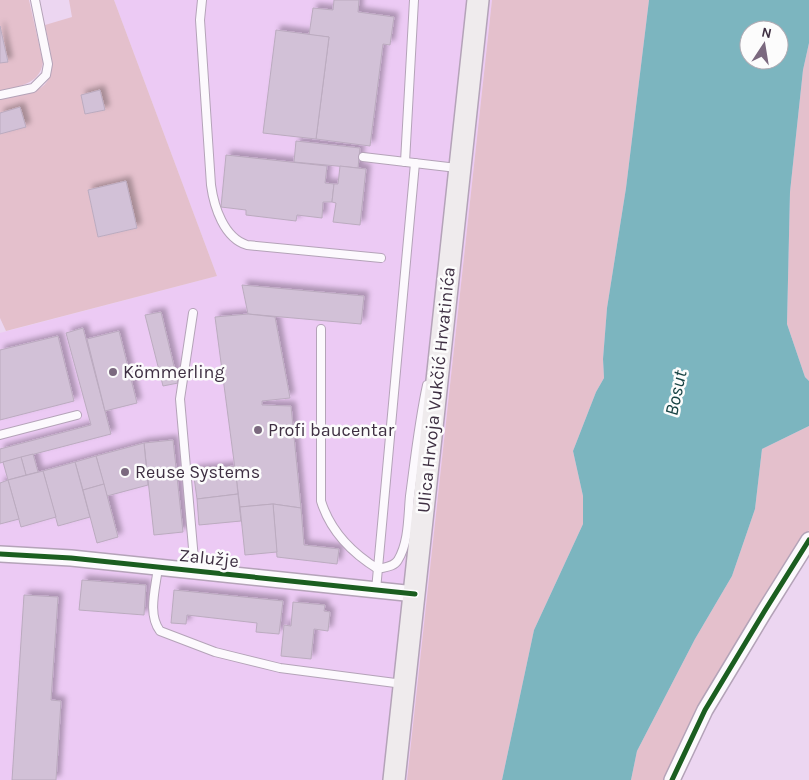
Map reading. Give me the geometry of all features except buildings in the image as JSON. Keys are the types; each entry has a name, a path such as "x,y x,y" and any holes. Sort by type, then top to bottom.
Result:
{"main road":[{"name":"Ulica Hrvoja Vukčić Hrvatinića","path":"394,780 478,0"}],"street":[{"path":"672,780 705,710 809,540"},
{"name":"Zalužje","path":"0,554 71,558 415,594"}],"lane":[{"path":"0,95 33,88 46,74 48,64 35,0"},
{"path":"202,0 200,20 211,184 213,198 223,224 239,243 247,246 381,258"},
{"path":"405,162 414,0"},
{"path":"362,157 460,168"},
{"path":"376,590 415,163"},
{"path":"193,313 180,399 195,571"},
{"path":"321,329 321,501 335,530 362,559 378,569 392,566 397,562 402,552 420,419 427,385 438,372"},
{"path":"0,435 78,415"},
{"path":"158,567 153,609 154,624 160,631 215,652 280,668 405,685"}],"shaded area":[{"path":"0,0 29,0 43,62 38,76 33,80 21,86 0,91 0,63 8,61 0,26"},
{"path":"69,0 114,0 217,276 6,331 0,318 0,99 33,91 45,84 51,69 51,60 45,25 72,17","holes":["126,181 137,228 98,237 88,190"]},
{"path":"114,0 492,0 407,780 0,780 0,333 217,276"},
{"path":"492,0 649,0 626,188 607,308 603,359 604,378 596,392 573,451 583,496 583,524 534,630 502,780 407,780"},
{"path":"809,43 809,381 805,377 787,324 790,192 803,70"},
{"path":"809,426 809,530 712,682 681,741 664,780 631,780 637,751 695,639 732,576 755,509 762,449"}],"water":[{"name":"Bosut","path":"649,0 809,0 809,43 803,70 790,192 787,324 805,377 809,381 809,426 762,449 755,509 732,576 695,639 637,751 631,780 502,780 534,630 583,524 583,496 573,451 596,392 604,378 603,359 607,308 626,188"}],"cycle path":[{"path":"672,780 705,710 809,540"},
{"path":"0,554 71,558 415,594"}],"place":[{"name":"Kömmerling","path":"113,372"},
{"name":"Profi baucentar","path":"258,430"},
{"name":"Reuse Systems","path":"125,472"}]}
